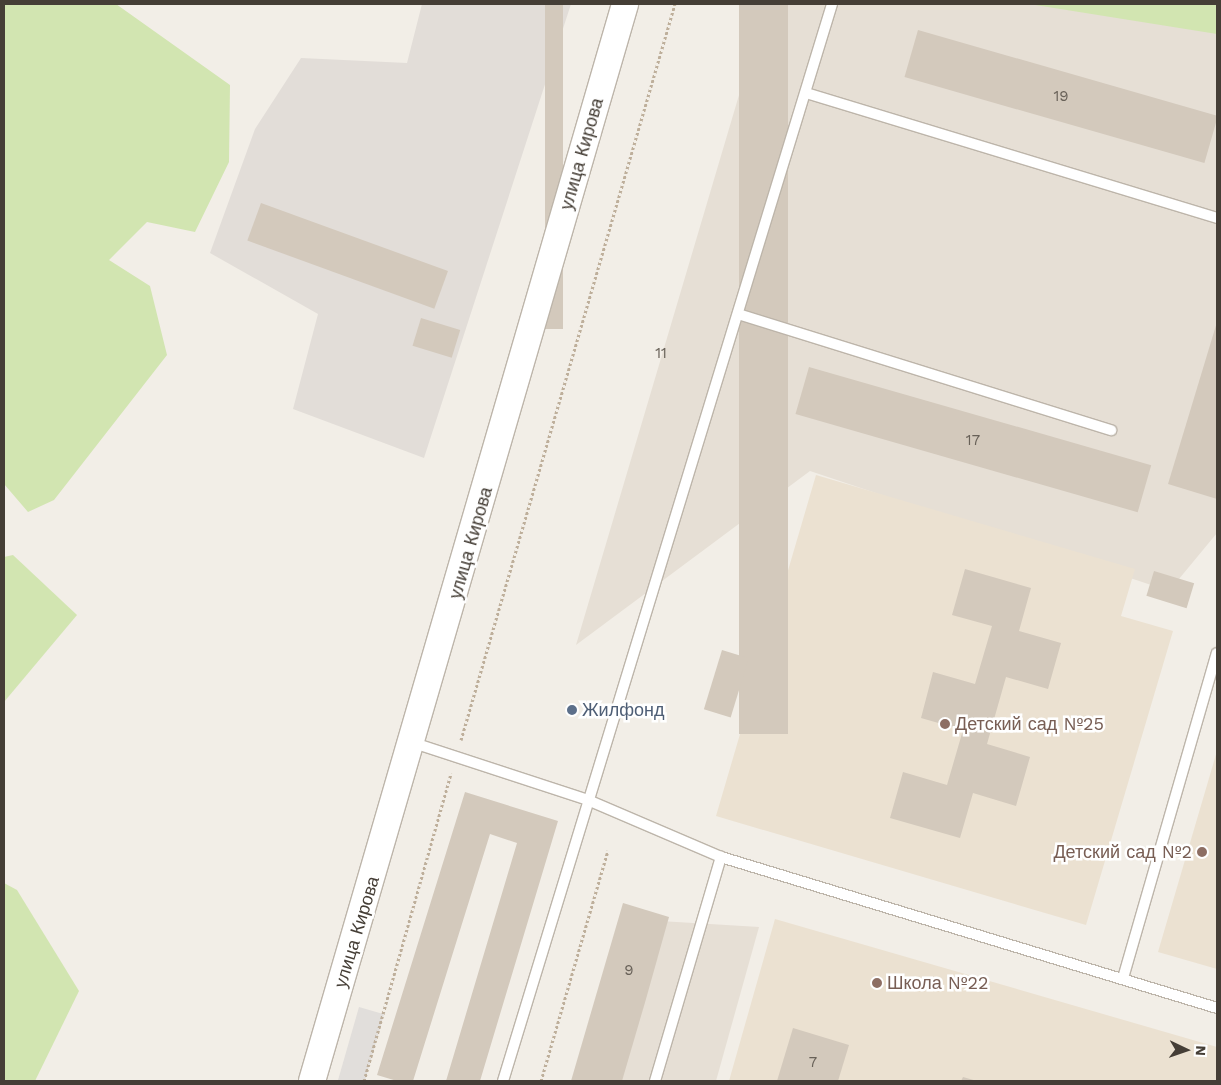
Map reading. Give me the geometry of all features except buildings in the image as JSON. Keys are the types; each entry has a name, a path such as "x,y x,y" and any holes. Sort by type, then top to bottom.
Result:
{"street":[{"name":"улица Кирова","path":"312,1081 414,743 625,4"}],"lane":[{"path":"503,1081 832,4"},
{"path":"806,93 1217,218"},
{"path":"738,314 1111,430"},
{"path":"1123,978 1217,653"},
{"path":"414,743 588,800 721,857 1217,1008"},
{"path":"655,1081 721,857"}],"path":[{"path":"364,1081 456,756 675,4"},
{"path":"541,1081 608,851"}],"shaded area":[{"path":"422,4 571,4 424,458 293,409 318,314 210,253 255,129 301,58 407,63"},
{"path":"766,4 1217,4 1217,533 1169,591 810,471 576,645"},
{"name":"Детский сад №25","path":"816,475 1135,569 1121,616 1173,631 1086,925 716,816"},
{"name":"Детский сад №2","path":"1217,751 1217,969 1158,952"},
{"path":"627,919 759,927 716,1081 583,1081"},
{"name":"Школа №22","path":"775,919 1217,1047 1217,1081 729,1081"},
{"path":"359,1007 384,1014 365,1081 338,1081"}],"green space":[{"path":"4,4 116,4 230,85 229,162 195,232 147,222 109,260 150,286 167,355 54,500 28,512 4,484"},
{"path":"1029,4 1217,4 1217,34"},
{"path":"13,555 77,615 4,702 4,557"},
{"path":"4,883 17,890 79,991 35,1081 4,1081"}],"place":[{"name":"Жилфонд","path":"572,710"},
{"name":"Детский сад №25","path":"945,724"},
{"name":"Детский сад №2","path":"1202,852"},
{"name":"Школа №22","path":"877,983"}]}
